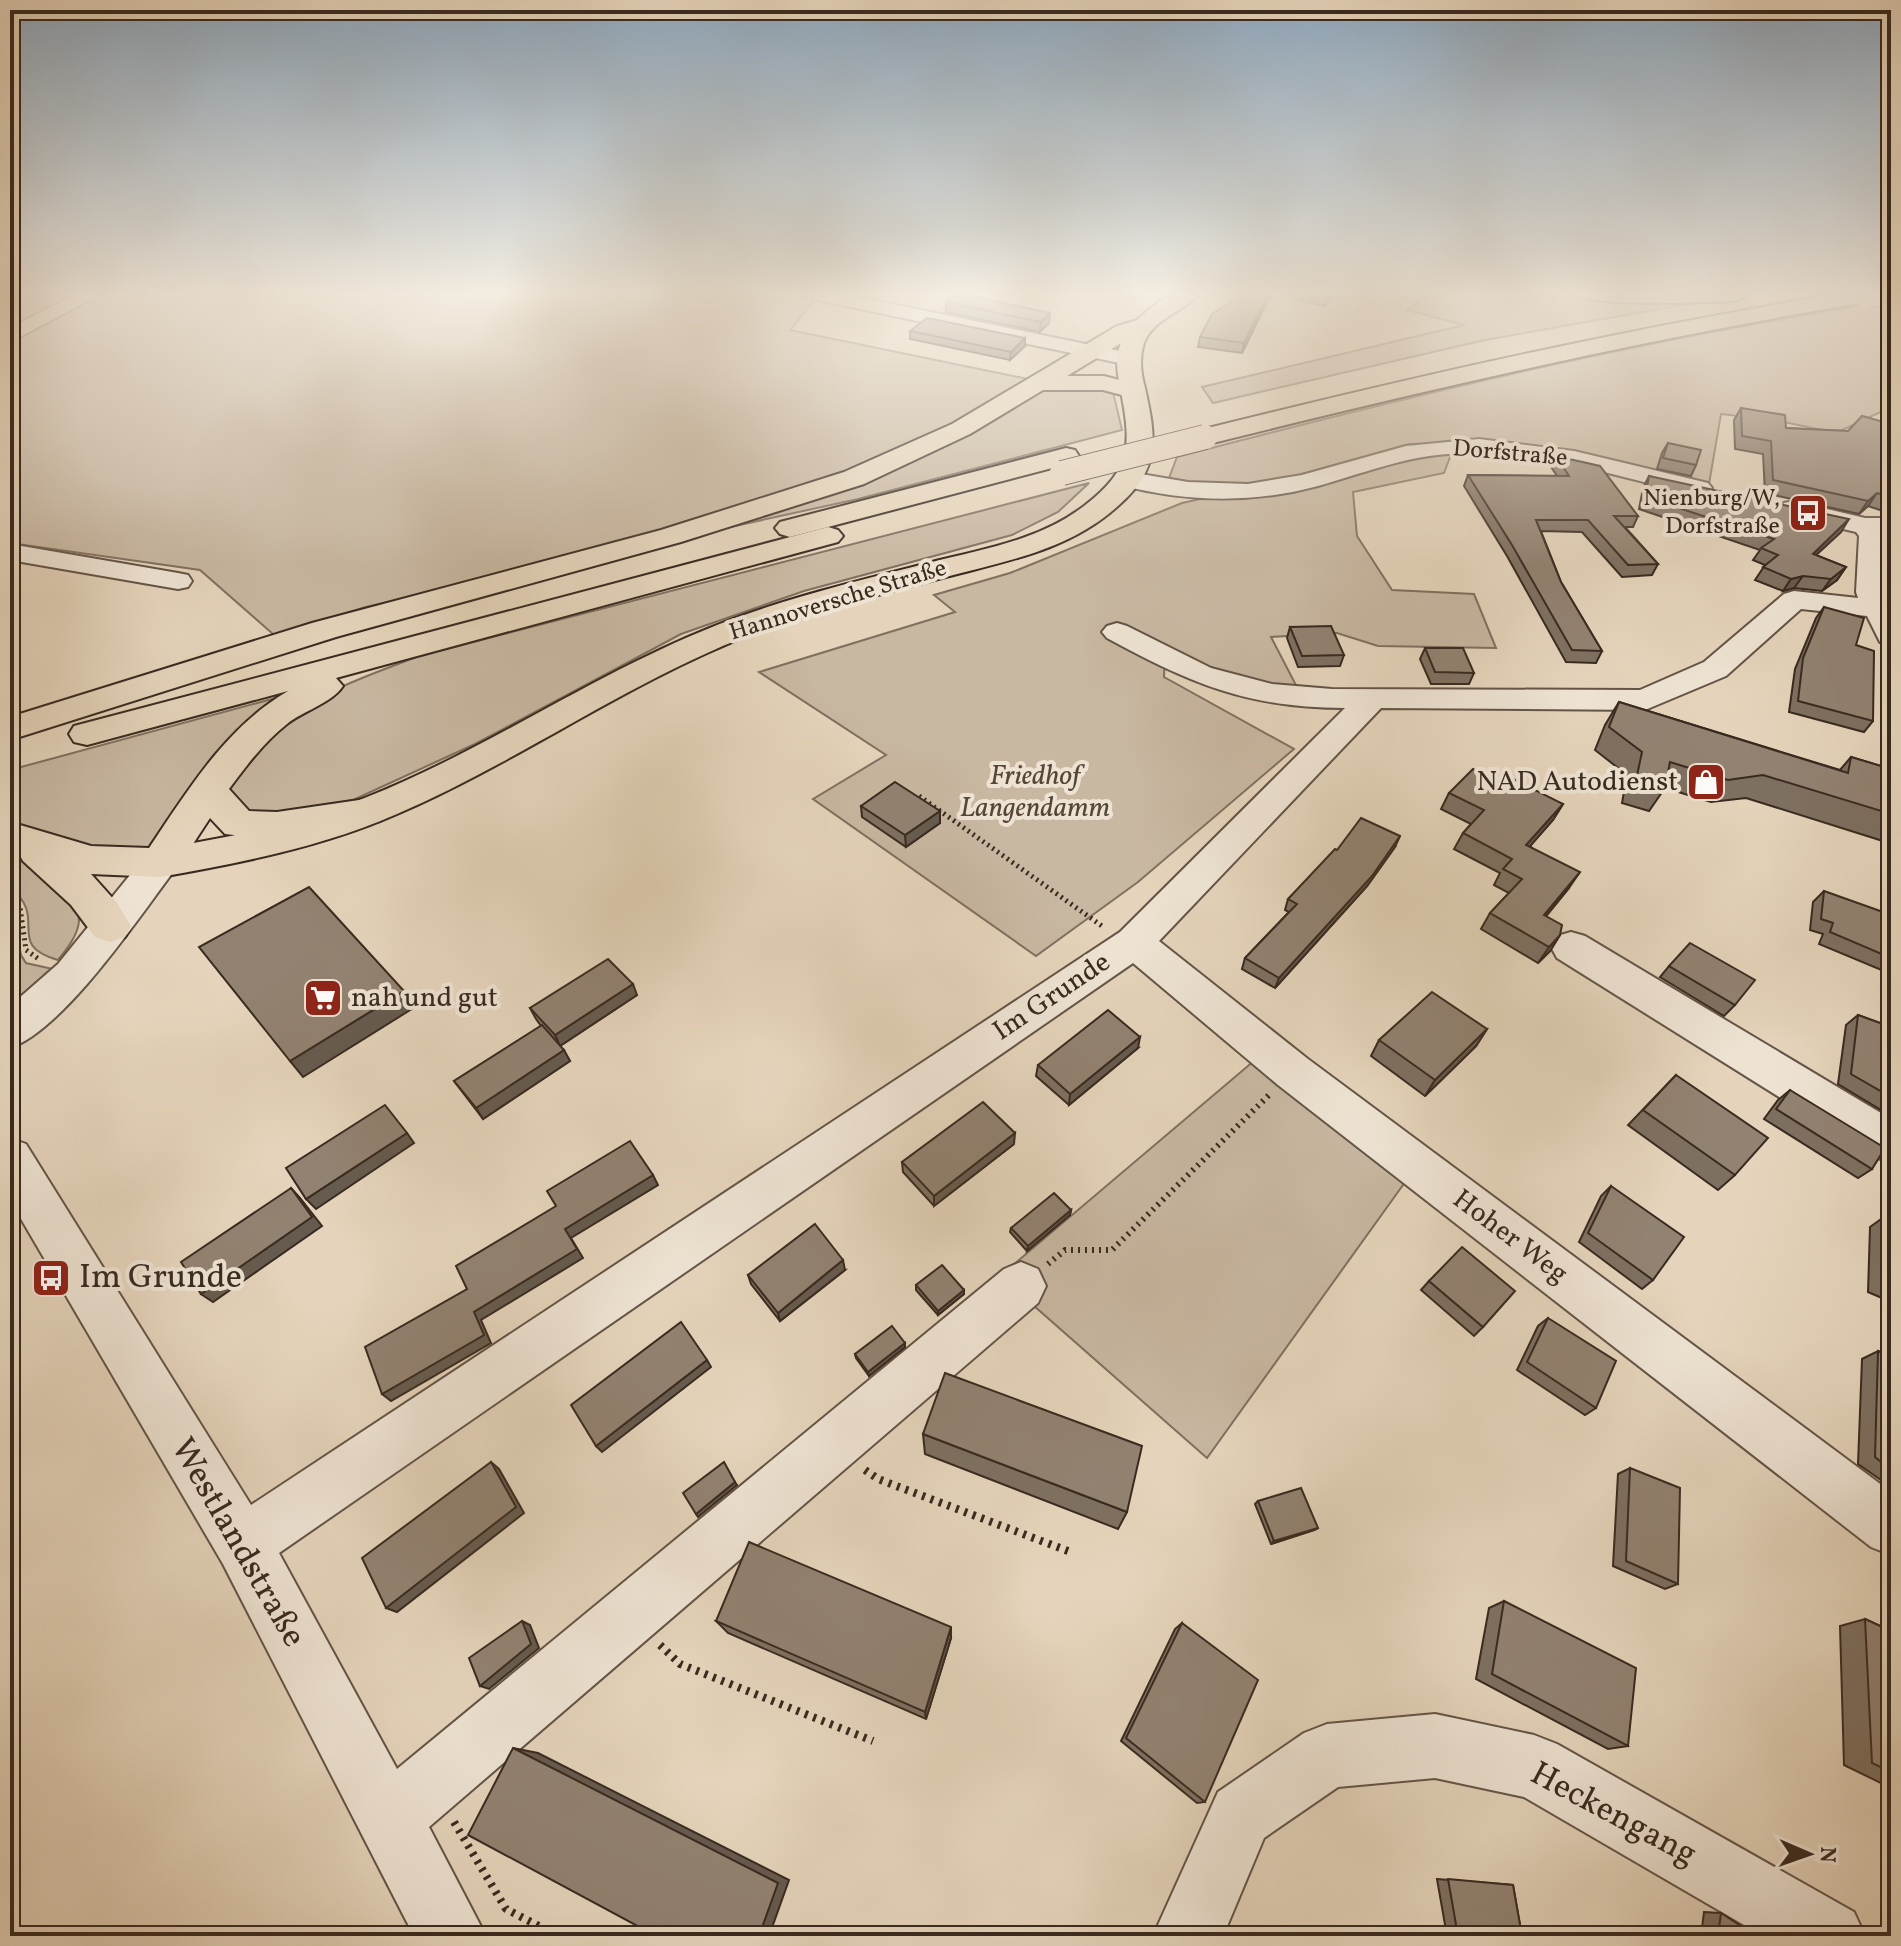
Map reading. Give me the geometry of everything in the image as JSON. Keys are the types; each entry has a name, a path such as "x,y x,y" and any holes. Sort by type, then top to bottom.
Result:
{"main road":[{"path":"10,730 324,630 785,502 910,454 961,429 1039,383 1104,383 1133,391"},
{"name":"Hannoversche Straße","path":"16,838 91,860 160,863 296,836 366,812 459,769 614,684 727,633 797,607 1015,550 1060,533 1095,512 1129,480 1140,462 1142,443 1132,383"},
{"path":"10,730 1386,383"},
{"path":"1203,429 1416,383"},
{"path":"10,755 458,634 1064,464"},
{"path":"160,863 231,756 259,727 316,690 458,634"},
{"path":"210,790 217,802 239,824 277,826 366,812"},
{"path":"16,838 71,876 96,903 110,926"}],"street":[{"name":"Dorfstraße","path":"1129,480 1198,490 1250,491 1286,486 1405,452 1450,447 1555,456 1718,492"},
{"path":"1773,505 1878,526 1872,535 1870,592 1884,622"},
{"path":"10,552 178,581"},
{"path":"1117,632 1212,679 1316,700 1645,700 1715,669 1794,600 1884,622"},
{"name":"Im Grunde","path":"243,1544 1132,943 1373,698"},
{"path":"10,1031 72,975 160,863"},
{"name":"Hoher Weg","path":"1132,943 1293,1072 1891,1527"},
{"path":"1571,947 1891,1143"},
{"name":"Westlandstraße","path":"10,1158 243,1544 451,1936"},
{"path":"388,1819 1021,1286"},
{"name":"Heckengang","path":"1188,1936 1241,1815 1327,1756 1435,1746 1534,1767 1830,1936"}],"path":[{"path":"919,796 1132,943"},
{"path":"10,894 20,907 26,950 32,957 72,975"},
{"path":"1021,1286 1065,1250 1112,1250 1293,1072"},
{"path":"831,1446 878,1479 1068,1551"},
{"path":"629,1616 680,1664 873,1741"},
{"path":"431,1783 506,1909 558,1936"}],"green space":[{"path":"10,383 1052,383 1113,392 1122,430 858,499 366,607 274,635 200,570 10,543"},
{"path":"1220,383 1300,383 1213,403 1202,387"},
{"path":"1477,383 1891,383 1891,407 1836,433 1774,420 1721,414 1709,484 1469,439 1454,444 1410,444 1266,484 1193,484 1169,478 1177,457"},
{"name":"Friedhof Langendamm","path":"1452,452 1444,473 1353,492 1357,536 1392,590 1474,594 1496,648 1378,646 1337,633 1271,637 1298,689 1272,687 1165,654 1164,677 1294,749 1138,882 1036,956 813,799 886,755 759,672 955,612 934,595 1010,573 1182,503 1204,498 1252,496 1410,456"},
{"path":"1089,483 1058,512 1012,535 804,591 681,634 475,744 353,800 279,818 238,809 227,795 240,765 271,731 290,716 330,692 419,656"},
{"path":"283,696 236,731 158,847 141,852 103,852 10,824 10,770"},
{"path":"10,850 63,891 77,912 77,931 58,960 42,954 29,938 27,910 10,888"},
{"path":"10,901 21,955 26,963 53,969 10,1013"},
{"path":"1255,1060 1408,1178 1207,1458 1000,1276"}],"building":[{"path":"1741,408 1785,415 1786,428 1848,431 1862,416 1891,424 1891,497 1877,493 1868,501 1773,480 1771,441 1742,436"},
{"path":"1668,443 1701,450 1696,465 1663,458"},
{"path":"1556,456 1600,466 1638,516 1614,516 1658,564 1628,565 1588,520 1536,520 1561,582 1602,651 1572,650 1468,475 1569,476"},
{"path":"1649,476 1849,519 1813,554 1846,567 1831,579 1803,576 1791,579 1763,567 1778,555 1761,548 1774,539 1645,497"},
{"path":"1824,607 1864,618 1856,645 1874,651 1873,721 1798,701 1803,658"},
{"path":"1331,626 1344,655 1302,656 1290,627"},
{"path":"1425,648 1463,648 1474,673 1435,672"},
{"path":"1619,702 1848,773 1851,757 1891,769 1891,814 1763,775 1728,780 1670,762 1665,788 1636,780 1642,752 1609,727"},
{"path":"1473,769 1507,785 1513,779 1563,804 1526,845 1580,872 1544,915 1562,925 1560,935 1549,947 1490,913 1522,879 1503,869 1512,859 1463,833 1484,810 1449,793"},
{"path":"895,782 940,811 905,835 861,806"},
{"path":"1361,818 1400,836 1372,876 1279,978 1245,958 1297,904 1288,899 1337,850"},
{"name":"nah und gut","path":"309,887 404,991 290,1061 199,947"},
{"path":"1824,891 1883,912 1881,930 1891,933 1891,958 1830,932 1833,923 1821,919"},
{"path":"1690,943 1755,980 1735,1005 1669,966"},
{"path":"608,959 633,984 555,1035 530,1008"},
{"path":"1432,992 1487,1029 1435,1080 1379,1040"},
{"path":"1108,1010 1140,1037 1070,1094 1038,1065"},
{"path":"1858,1015 1891,1027 1891,1097 1851,1074"},
{"path":"542,1025 564,1050 476,1108 454,1081"},
{"path":"1676,1075 1768,1138 1735,1175 1643,1110"},
{"path":"1790,1090 1885,1148 1872,1169 1776,1109"},
{"path":"983,1102 1015,1133 934,1196 902,1162"},
{"path":"385,1105 407,1133 306,1199 286,1168"},
{"path":"630,1141 653,1175 565,1229 577,1249 474,1312 484,1335 382,1394 365,1347 467,1289 456,1266 556,1206 547,1191"},
{"path":"1611,1186 1684,1237 1653,1280 1588,1233"},
{"path":"291,1188 312,1217 201,1294 181,1262"},
{"path":"1054,1193 1071,1210 1028,1246 1011,1228"},
{"path":"1884,1217 1891,1220 1891,1287 1882,1283"},
{"path":"815,1224 843,1260 778,1313 748,1275"},
{"path":"1462,1247 1515,1291 1483,1327 1429,1281"},
{"path":"942,1265 964,1290 938,1311 916,1285"},
{"path":"1548,1318 1616,1361 1596,1408 1527,1362"},
{"path":"681,1322 707,1360 596,1446 571,1405"},
{"path":"892,1326 905,1343 868,1372 855,1354"},
{"path":"1878,1351 1891,1357 1891,1470 1875,1457"},
{"path":"945,1373 1142,1446 1127,1512 923,1434"},
{"path":"491,1462 516,1507 386,1608 362,1558"},
{"path":"724,1462 735,1482 696,1514 683,1493"},
{"path":"1630,1468 1680,1488 1678,1584 1626,1561"},
{"path":"1301,1488 1318,1528 1274,1541 1258,1501"},
{"path":"749,1542 951,1627 925,1712 716,1621"},
{"path":"1504,1601 1636,1668 1628,1746 1492,1674"},
{"path":"1865,1619 1891,1631 1891,1772 1872,1763"},
{"path":"522,1621 531,1644 480,1686 469,1658"},
{"path":"1182,1623 1258,1680 1205,1802 1126,1738"},
{"path":"513,1748 778,1883 759,1936 656,1936 468,1835"},
{"path":"1448,1879 1513,1885 1522,1936 1458,1936"},
{"path":"1721,1913 1756,1936 1718,1936"}],"place":[{"name":"Nienburg/W, Dorfstraße","path":"1808,513"},
{"name":"NAD Autodienst","path":"1706,782"},
{"name":"nah und gut","path":"323,998"},
{"name":"Im Grunde","path":"51,1278"}]}
